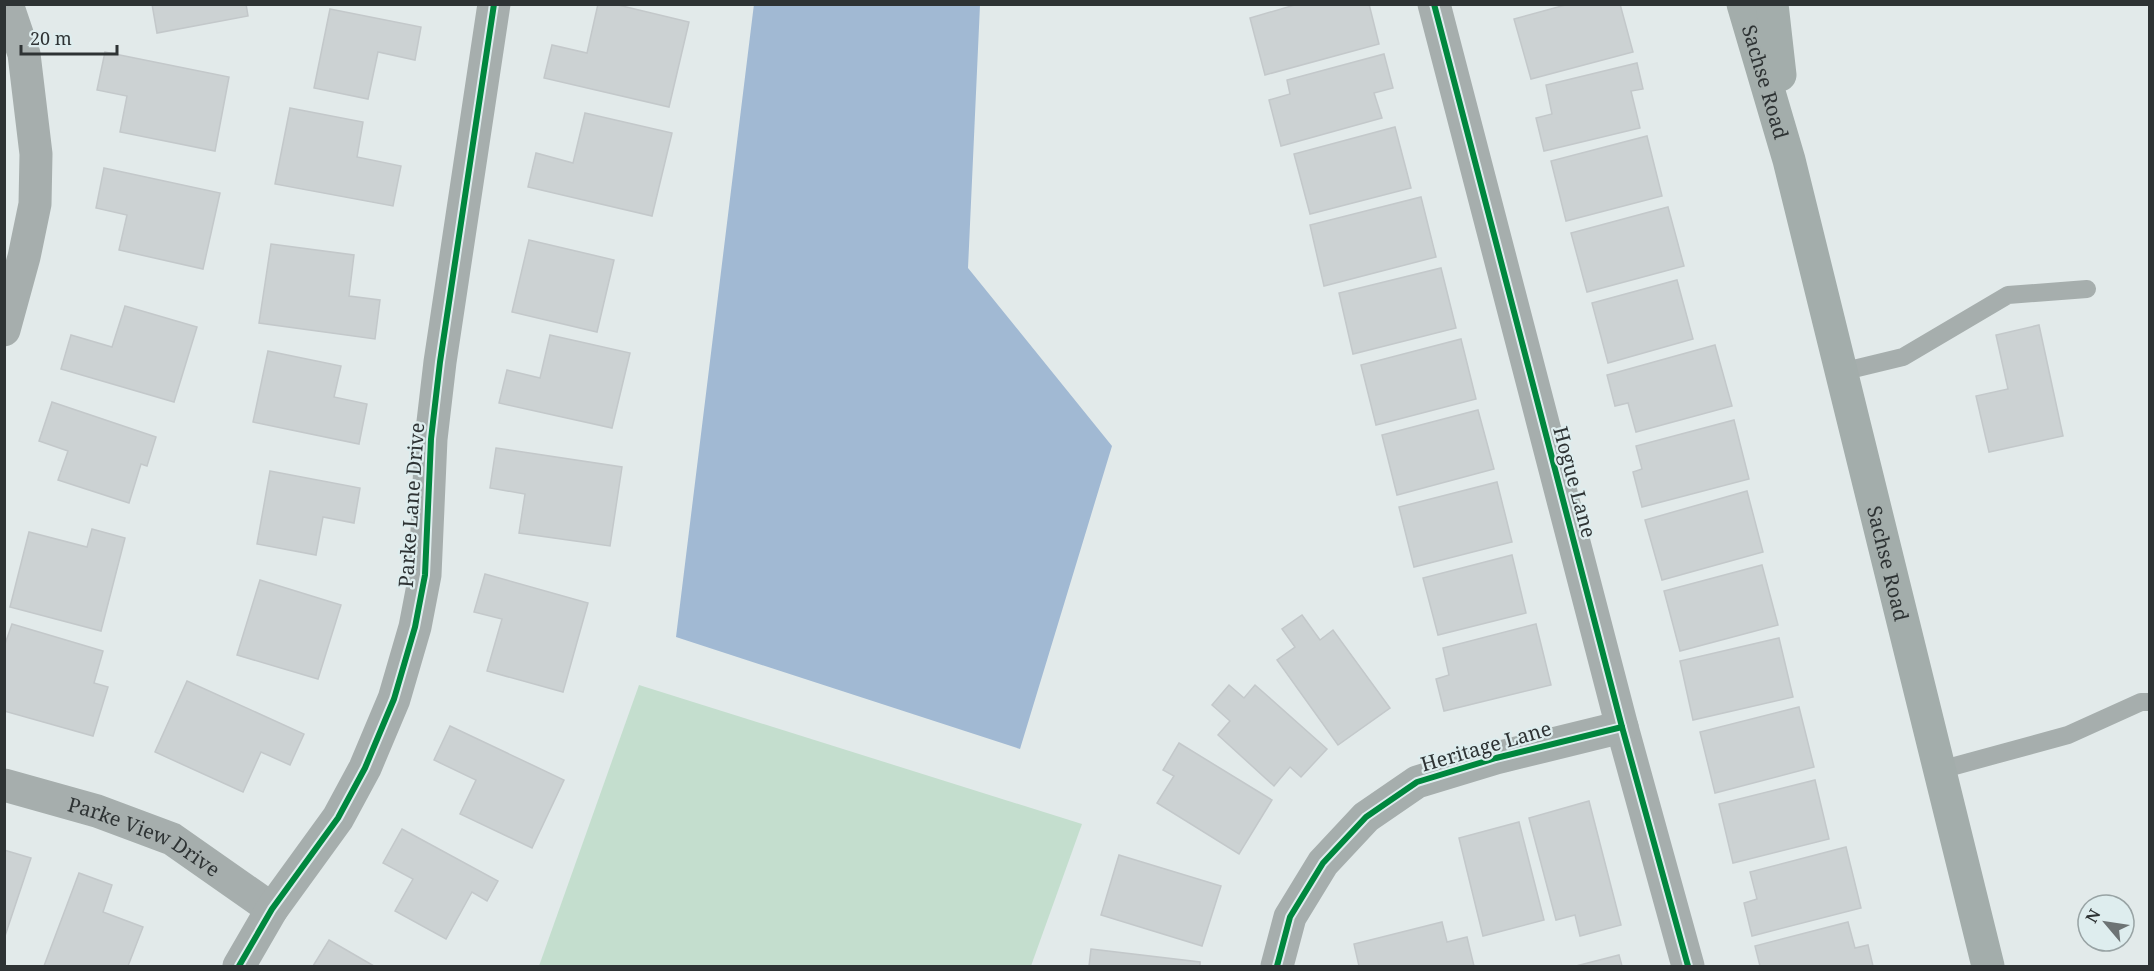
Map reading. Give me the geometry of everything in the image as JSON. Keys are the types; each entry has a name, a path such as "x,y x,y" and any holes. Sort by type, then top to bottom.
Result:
{"main road":[{"name":"Sachse Road","path":"1743,4 1788,160 1988,966"},
{"name":"Sachse Road","path":"1772,4 1788,160"}],"street":[{"path":"4,330 24,257 35,204 36,154 24,54 7,4"},
{"name":"Parke Lane Drive","path":"239,966 272,909 338,818 365,768 394,699 415,627 425,575 431,439 440,362 494,4"},
{"name":"Hogue Lane","path":"1434,4 1622,727 1688,966"},
{"name":"Heritage Lane","path":"1277,966 1290,917 1323,863 1366,817 1417,782 1496,758 1622,727"},
{"name":"Parke View Drive","path":"4,785 97,811 172,839 272,909"}],"lane":[{"path":"1841,372 1903,357 2008,295 2086,289"},
{"path":"1940,770 2068,735 2140,702 2150,702"}],"green space":[{"path":"639,685 1082,824 1031,966 539,966"}],"water":[{"path":"754,4 980,5 968,268 1112,446 1020,749 676,637"}],"building":[{"path":"152,4 246,4 248,16 157,33"},
{"path":"598,4 614,4 689,22 669,107 544,78 552,45 587,53"},
{"path":"1298,4 1369,4 1379,44 1265,75 1250,18"},
{"path":"1569,4 1620,4 1633,52 1531,79 1514,19"},
{"path":"330,9 421,27 415,60 378,52 368,99 314,88"},
{"path":"105,52 229,77 215,151 120,132 127,96 97,90"},
{"path":"1384,54 1393,88 1374,93 1382,118 1281,146 1269,100 1290,94 1287,80"},
{"path":"1637,63 1643,89 1631,91 1640,128 1544,151 1536,118 1552,114 1546,85"},
{"path":"290,108 363,122 357,157 401,166 393,206 275,184"},
{"path":"585,113 672,133 652,216 528,187 536,153 573,163"},
{"path":"1395,127 1411,188 1310,214 1294,154"},
{"path":"1647,136 1662,196 1566,221 1551,161"},
{"path":"104,168 220,193 203,269 119,250 127,215 96,208"},
{"path":"1421,197 1436,257 1324,286 1310,225"},
{"path":"1668,207 1684,266 1587,292 1571,233"},
{"path":"529,240 614,260 597,332 512,312"},
{"path":"271,244 354,255 349,296 380,300 375,339 259,323"},
{"path":"1441,268 1456,328 1353,354 1339,293"},
{"path":"1677,280 1693,339 1608,363 1592,303"},
{"path":"125,306 197,327 174,402 61,369 71,335 112,347"},
{"path":"2039,325 2063,436 1989,452 1976,396 2008,389 1996,335"},
{"path":"550,335 630,353 612,428 499,403 507,370 540,378"},
{"path":"1461,339 1476,399 1376,425 1361,365"},
{"path":"1715,345 1732,406 1636,432 1628,403 1615,406 1607,375"},
{"path":"268,351 341,366 334,397 367,404 359,444 253,422"},
{"path":"52,402 156,437 147,466 141,464 129,503 58,480 68,451 39,441"},
{"path":"1478,410 1494,469 1397,495 1382,435"},
{"path":"1734,420 1749,479 1642,507 1633,472 1642,469 1636,446"},
{"path":"496,448 622,467 610,546 519,533 525,494 490,488"},
{"path":"270,471 360,488 354,523 323,517 316,555 257,544"},
{"path":"1497,482 1512,542 1414,567 1399,507"},
{"path":"1747,491 1763,552 1662,580 1645,520"},
{"path":"92,529 125,538 101,631 10,607 29,532 87,547"},
{"path":"1512,555 1526,613 1438,635 1423,578"},
{"path":"1762,565 1778,625 1680,651 1664,591"},
{"path":"485,574 588,603 563,692 487,671 502,619 474,612"},
{"path":"260,580 341,605 318,679 237,655"},
{"path":"1302,615 1320,640 1333,630 1390,708 1338,745 1277,660 1295,647 1282,629"},
{"path":"12,624 103,651 94,683 108,687 93,736 4,711 4,647"},
{"path":"1536,624 1551,685 1444,711 1436,679 1449,675 1443,648"},
{"path":"1779,638 1793,697 1693,720 1680,661"},
{"path":"187,681 304,734 290,765 261,752 243,792 155,752"},
{"path":"1229,685 1244,698 1255,685 1327,749 1301,777 1290,767 1274,786 1218,735 1230,721 1212,705"},
{"path":"1799,707 1814,767 1715,793 1700,732"},
{"path":"450,726 564,780 532,848 460,814 476,780 434,760"},
{"path":"1179,743 1272,800 1239,854 1157,803 1174,776 1163,770"},
{"path":"1815,780 1829,839 1733,863 1719,804"},
{"path":"1589,801 1621,925 1580,936 1575,915 1556,920 1529,818"},
{"path":"1519,822 1544,920 1483,936 1459,838"},
{"path":"402,829 498,881 487,901 472,892 446,939 395,911 413,879 383,863"},
{"path":"1846,847 1861,908 1752,936 1744,903 1757,899 1750,872"},
{"path":"4,850 31,858 4,939"},
{"path":"1119,855 1221,886 1202,946 1101,915"},
{"path":"79,873 112,885 103,912 143,927 128,966 44,966"},
{"path":"1442,922 1447,942 1467,937 1474,966 1359,966 1354,944"},
{"path":"1848,922 1855,948 1868,945 1873,966 1760,966 1755,946"},
{"path":"329,940 374,966 313,966"},
{"path":"1091,949 1200,962 1200,966 1089,966"},
{"path":"1619,955 1622,966 1576,966"}],"cycle path":[{"path":"239,966 272,909 338,818 365,768 394,699 415,627 425,575 431,439 440,362 494,4"},
{"path":"1434,4 1622,727 1688,966"},
{"path":"1277,966 1290,917 1323,863 1366,817 1417,782 1496,758 1622,727"}]}
